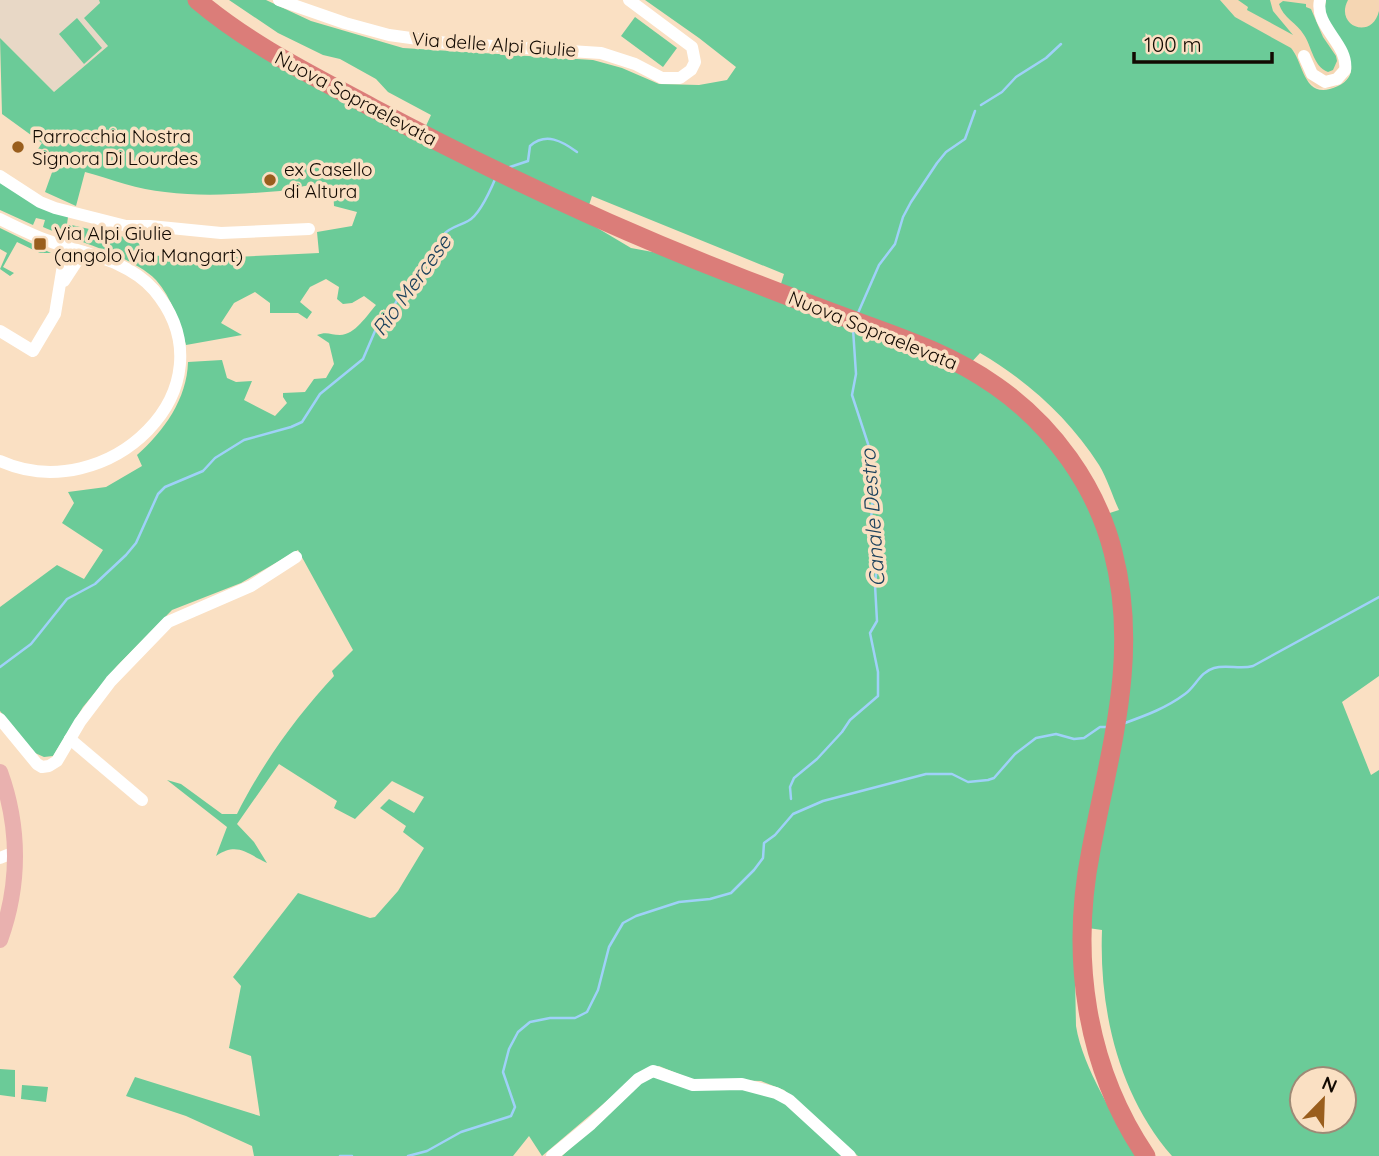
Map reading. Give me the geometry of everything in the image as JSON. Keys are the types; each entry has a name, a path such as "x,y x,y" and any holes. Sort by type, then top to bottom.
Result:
{"highway":[{"name":"Nuova Sopraelevata","path":"197,0 262,48 588,208 971,363 1025,395 1065,435 1098,482 1118,571 1124,625 1117,730 1091,849 1083,984 1100,1064 1124,1120 1146,1156"},
{"name":"Nuova Sopraelevata","path":"215,0 268,37 426,129"},
{"name":"Nuova Sopraelevata","path":"1088,928 1094,982 1105,1040 1115,1071 1134,1113 1161,1156"}],"main road":[{"path":"0,772 11,807 8,855 14,889 0,940"}],"street":[{"name":"Via delle Alpi Giulie","path":"279,0 389,35 447,43 601,53 635,64 662,78 680,78 687,74 695,62 695,54 686,42 629,0"},
{"path":"1304,56 1312,74 1325,82 1337,79 1345,70 1342,54 1320,12 1320,0"},
{"path":"0,176 40,202 55,208 126,226 221,233 309,229"},
{"path":"0,219 31,234 121,265 134,273 149,285 162,301 174,327 179,358 172,394 167,404 149,430 123,452 97,465 52,473 18,468 0,461"},
{"path":"0,331 33,351 55,314 66,247"},
{"path":"61,284 83,252"},
{"path":"0,719 29,755 42,767 50,766 57,761 69,739 111,681 168,622 251,586 296,557"},
{"path":"69,739 142,800"},
{"path":"552,1156 592,1124 638,1079 653,1071 693,1085 742,1084 776,1093 789,1100 850,1156"}],"shaded area":[{"path":"0,0 99,0 108,46 54,92 0,38"},
{"path":"1220,0 1379,0 1379,26 1351,59 1352,68 1346,80 1332,88 1317,88 1303,77 1294,51 1235,17"}],"green space":[{"path":"99,0 194,0 419,141 431,115 388,92 376,79 340,59 323,55 278,33 229,0 266,0 311,21 403,48 593,60 622,68 659,84 699,85 727,80 736,67 645,0 1220,0 1235,17 1291,48 1311,85 1326,90 1348,79 1351,70 1346,50 1328,20 1326,0 1348,0 1346,17 1350,23 1362,28 1375,20 1379,11 1379,676 1342,702 1371,775 1379,770 1379,1156 1172,1156 1153,1132 1138,1106 1116,1049 1104,990 1102,930 1074,926 1076,1026 1080,1042 1101,1093 1138,1156 858,1156 784,1090 761,1081 691,1079 659,1066 641,1072 542,1156 529,1136 513,1156 254,1156 252,1146 186,1116 126,1096 135,1077 260,1116 251,1056 229,1048 241,986 233,977 298,893 370,918 375,917 398,891 424,848 403,832 406,826 380,808 389,799 414,813 424,797 392,781 355,819 334,808 337,801 279,764 237,824 254,842 267,863 236,849 216,856 227,827 167,780 181,784 222,814 237,814 257,777 281,742 334,676 332,671 353,650 298,550 241,583 172,610 117,666 83,707 53,756 44,757 35,753 0,711 0,607 57,565 84,579 103,550 62,523 74,503 68,492 106,487 142,466 137,455 165,425 179,401 187,376 188,362 222,360 227,378 236,382 252,381 244,400 275,416 287,403 283,393 305,392 314,379 326,378 334,364 329,343 317,335 351,332 376,305 364,296 352,303 343,304 337,299 339,287 326,279 310,287 300,302 312,312 307,319 298,313 270,313 270,303 255,292 234,303 221,323 242,335 186,345 171,302 147,272 119,257 43,227 45,220 36,218 33,225 0,210 0,181 68,217 67,224 138,240 142,254 225,263 235,257 319,253 317,232 352,226 357,212 334,206 333,188 321,185 280,191 194,194 145,189 85,172 76,206 45,192 55,164 38,149 42,143 2,114 0,38 54,92 108,46 84,18 100,3","holes":["592,196 784,274 776,300 658,253 631,248 584,220","980,353 1031,388 1061,416 1099,465 1119,510 1094,518 1068,471 1037,432 967,367"]},
{"path":"1238,0 1270,0 1273,11 1293,35 1247,10 1248,7"},
{"path":"1283,1 1306,4 1306,7 1311,9 1323,37 1336,56 1333,70 1328,72 1319,65 1304,35 1281,9 1279,4"},
{"path":"635,17 677,48 663,67 621,36"},
{"path":"77,18 102,48 84,64 59,34"},
{"path":"0,228 51,253 40,253 17,242 3,267 14,273 10,276 0,269 7,253 0,249"},
{"path":"0,1069 15,1070 15,1097 0,1095"},
{"path":"656,1076 763,1093 784,1102 844,1156 562,1156 641,1082"},
{"path":"22,1085 48,1087 46,1102 21,1099"}],"waterway":[{"name":"Canale Destro","path":"981,105 1002,92 1016,77 1046,58 1061,44"},
{"name":"Canale Destro","path":"858,313 879,265 895,244 903,217 911,202 946,152 965,139 975,111"},
{"name":"Rio Mercese","path":"510,167 528,161 530,146 542,139 566,144 577,152"},
{"name":"Rio Mercese","path":"0,667 31,644 67,599 95,584 126,555 136,543 158,494 165,487 203,471 215,458 244,440 302,422 320,394 363,359 375,331 388,318 399,296 418,274 443,235 477,213 496,177"},
{"name":"Canale Destro","path":"791,799 790,787 794,778 817,759 850,720 878,696 878,672 870,633 877,621 875,585 878,554 871,520 873,495 870,450 852,395 856,374 853,329"},
{"path":"1125,723 1178,699 1209,670 1253,666 1379,597"},
{"path":"408,1156 427,1151 461,1132 511,1116 515,1107 503,1072 509,1049 518,1032 530,1022 550,1018 575,1018 587,1012 598,990 609,947 623,923 679,902 710,899 731,893 763,858 764,843 775,835 793,814 823,801 926,774 952,774 968,782 988,780 994,778 1015,754 1036,738 1056,734 1074,739 1084,738 1100,727 1108,727"},
{"path":"340,1156 352,1156"}],"place":[{"name":"Parrocchia Nostra Signora Di Lourdes","path":"18,147"},
{"name":"ex Casello di Altura","path":"270,180"},
{"name":"Via Alpi Giulie (angolo Via Mangart)","path":"40,244"}]}
